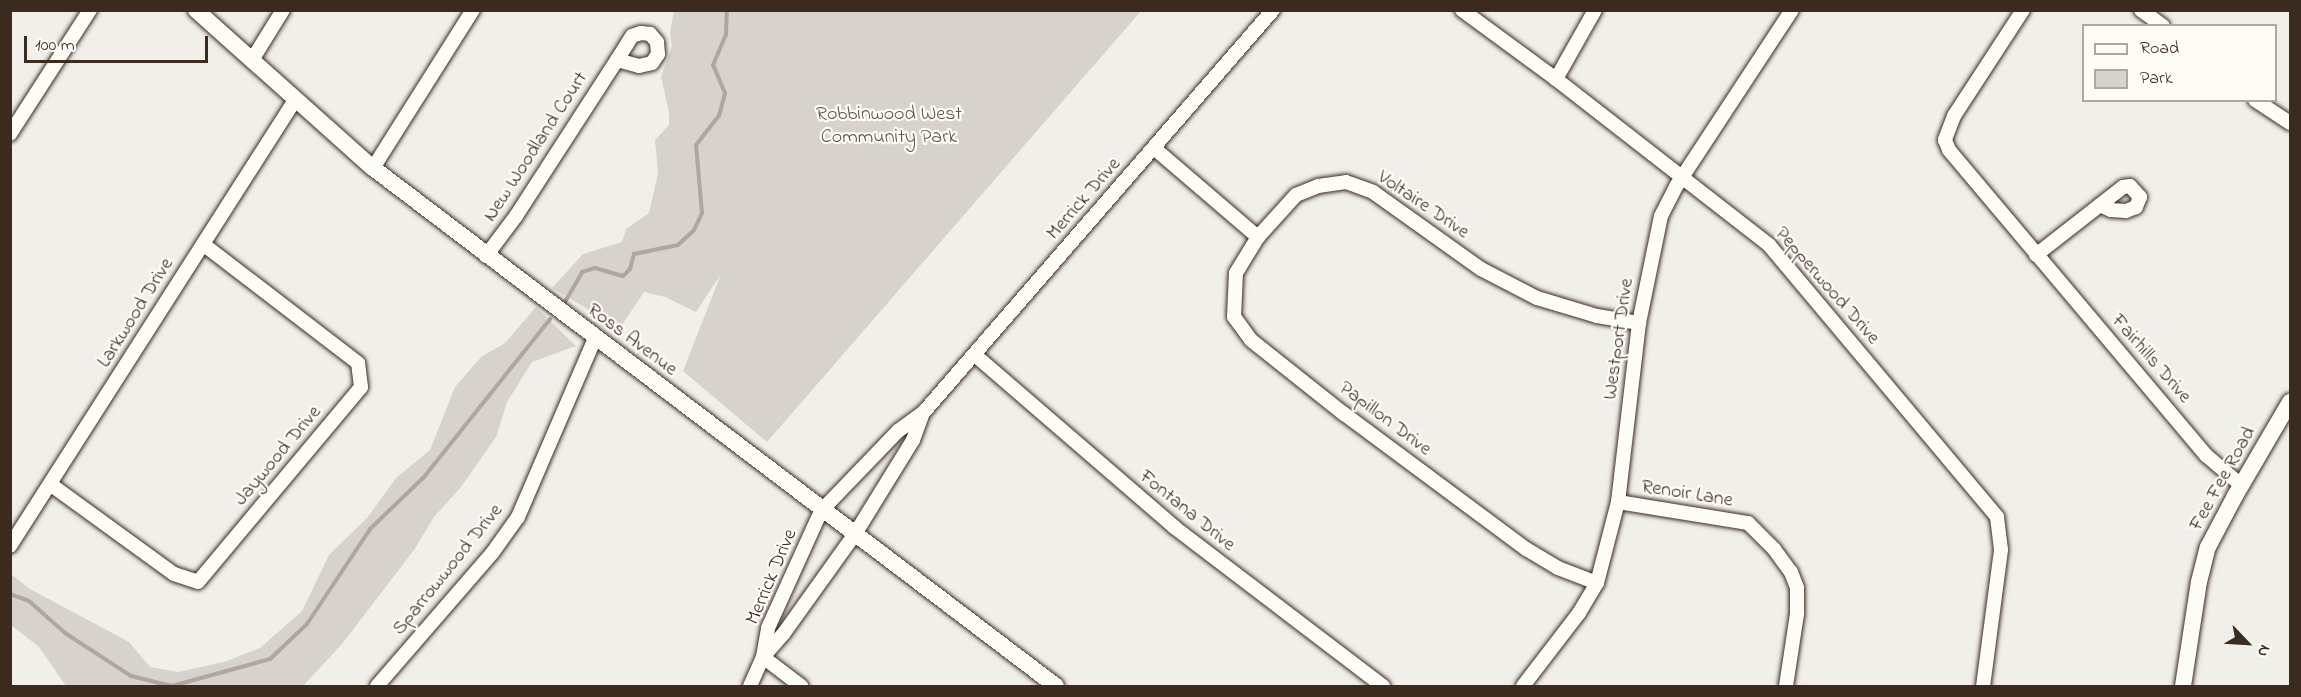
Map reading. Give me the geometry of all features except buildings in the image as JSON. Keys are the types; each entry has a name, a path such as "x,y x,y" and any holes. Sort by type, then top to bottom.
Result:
{"street":[{"path":"10,134 90,10"},
{"name":"Ross Avenue","path":"196,10 373,168 821,511 855,534 1056,687"},
{"path":"252,60 283,10"},
{"path":"373,168 473,10"},
{"name":"Merrick Drive","path":"750,687 763,657 768,628 821,511 898,431 924,413 1273,10"},
{"name":"Pepperwood Drive","path":"1461,10 1556,79 1768,246 1997,518 2001,550 1983,687"},
{"path":"1556,79 1595,10"},
{"name":"Westport Drive","path":"1523,687 1579,613 1597,583 1618,502 1639,323 1662,216 1683,178 1792,10"},
{"name":"Fairhills Drive","path":"2023,10 1954,117 1945,140 1949,150 2207,456 2241,485"},
{"path":"2141,10 2160,24"},
{"name":"New Woodland Court","path":"486,256 516,216 617,60"},
{"name":"Larkwood Drive","path":"10,546 295,100"},
{"path":"2258,102 2290,123"},
{"path":"1154,148 1258,237"},
{"name":"Voltaire Drive","path":"1258,237 1296,195 1317,186 1346,182 1373,192 1481,269 1537,298 1597,316 1639,323"},
{"path":"2036,255 2100,205"},
{"name":"Papillon Drive","path":"1258,237 1236,273 1233,297 1234,317 1251,340 1344,414 1526,549 1558,568 1597,583"},
{"name":"Jaywood Drive","path":"50,484 174,574 198,582 361,387 358,363 202,244"},
{"name":"Sparrowwood Drive","path":"376,687 487,560 518,517 595,338"},
{"name":"Fontana Drive","path":"975,355 1169,523 1383,687"},
{"name":"Fee Fee Road","path":"2183,687 2199,582 2208,547 2290,402"},
{"name":"Merrick Drive","path":"763,657 784,633 855,534 913,440 924,413"},
{"name":"Renoir Lane","path":"1618,502 1748,524 1774,549 1797,584 1798,594 1786,687"},
{"path":"763,657 801,687"}],"green space":[{"name":"Robbinwood West Community Park","path":"674,10 1141,11 767,442 683,371 721,274 696,312 665,297 644,292 620,328 552,288 583,254 622,242 626,229 649,213 658,173 655,140 669,125 669,112 661,77 672,46 670,32"},
{"path":"536,307 576,346 532,362 507,402 496,437 461,487 434,517 414,550 342,644 303,686 66,686 39,647 11,625 11,574 30,589 129,642 150,667 178,672 224,662 260,648 302,611 329,555 368,517 396,478 430,450 455,387 482,356 504,344"}],"waterway":[{"path":"565,302 582,272 595,268 623,276 630,269 634,254 678,245 694,230 702,213 696,145 719,116 725,93 713,65 726,34 727,10"},
{"path":"10,594 29,601 65,633 131,676 172,686 270,659 307,624 370,529 424,477 550,319"}]}
